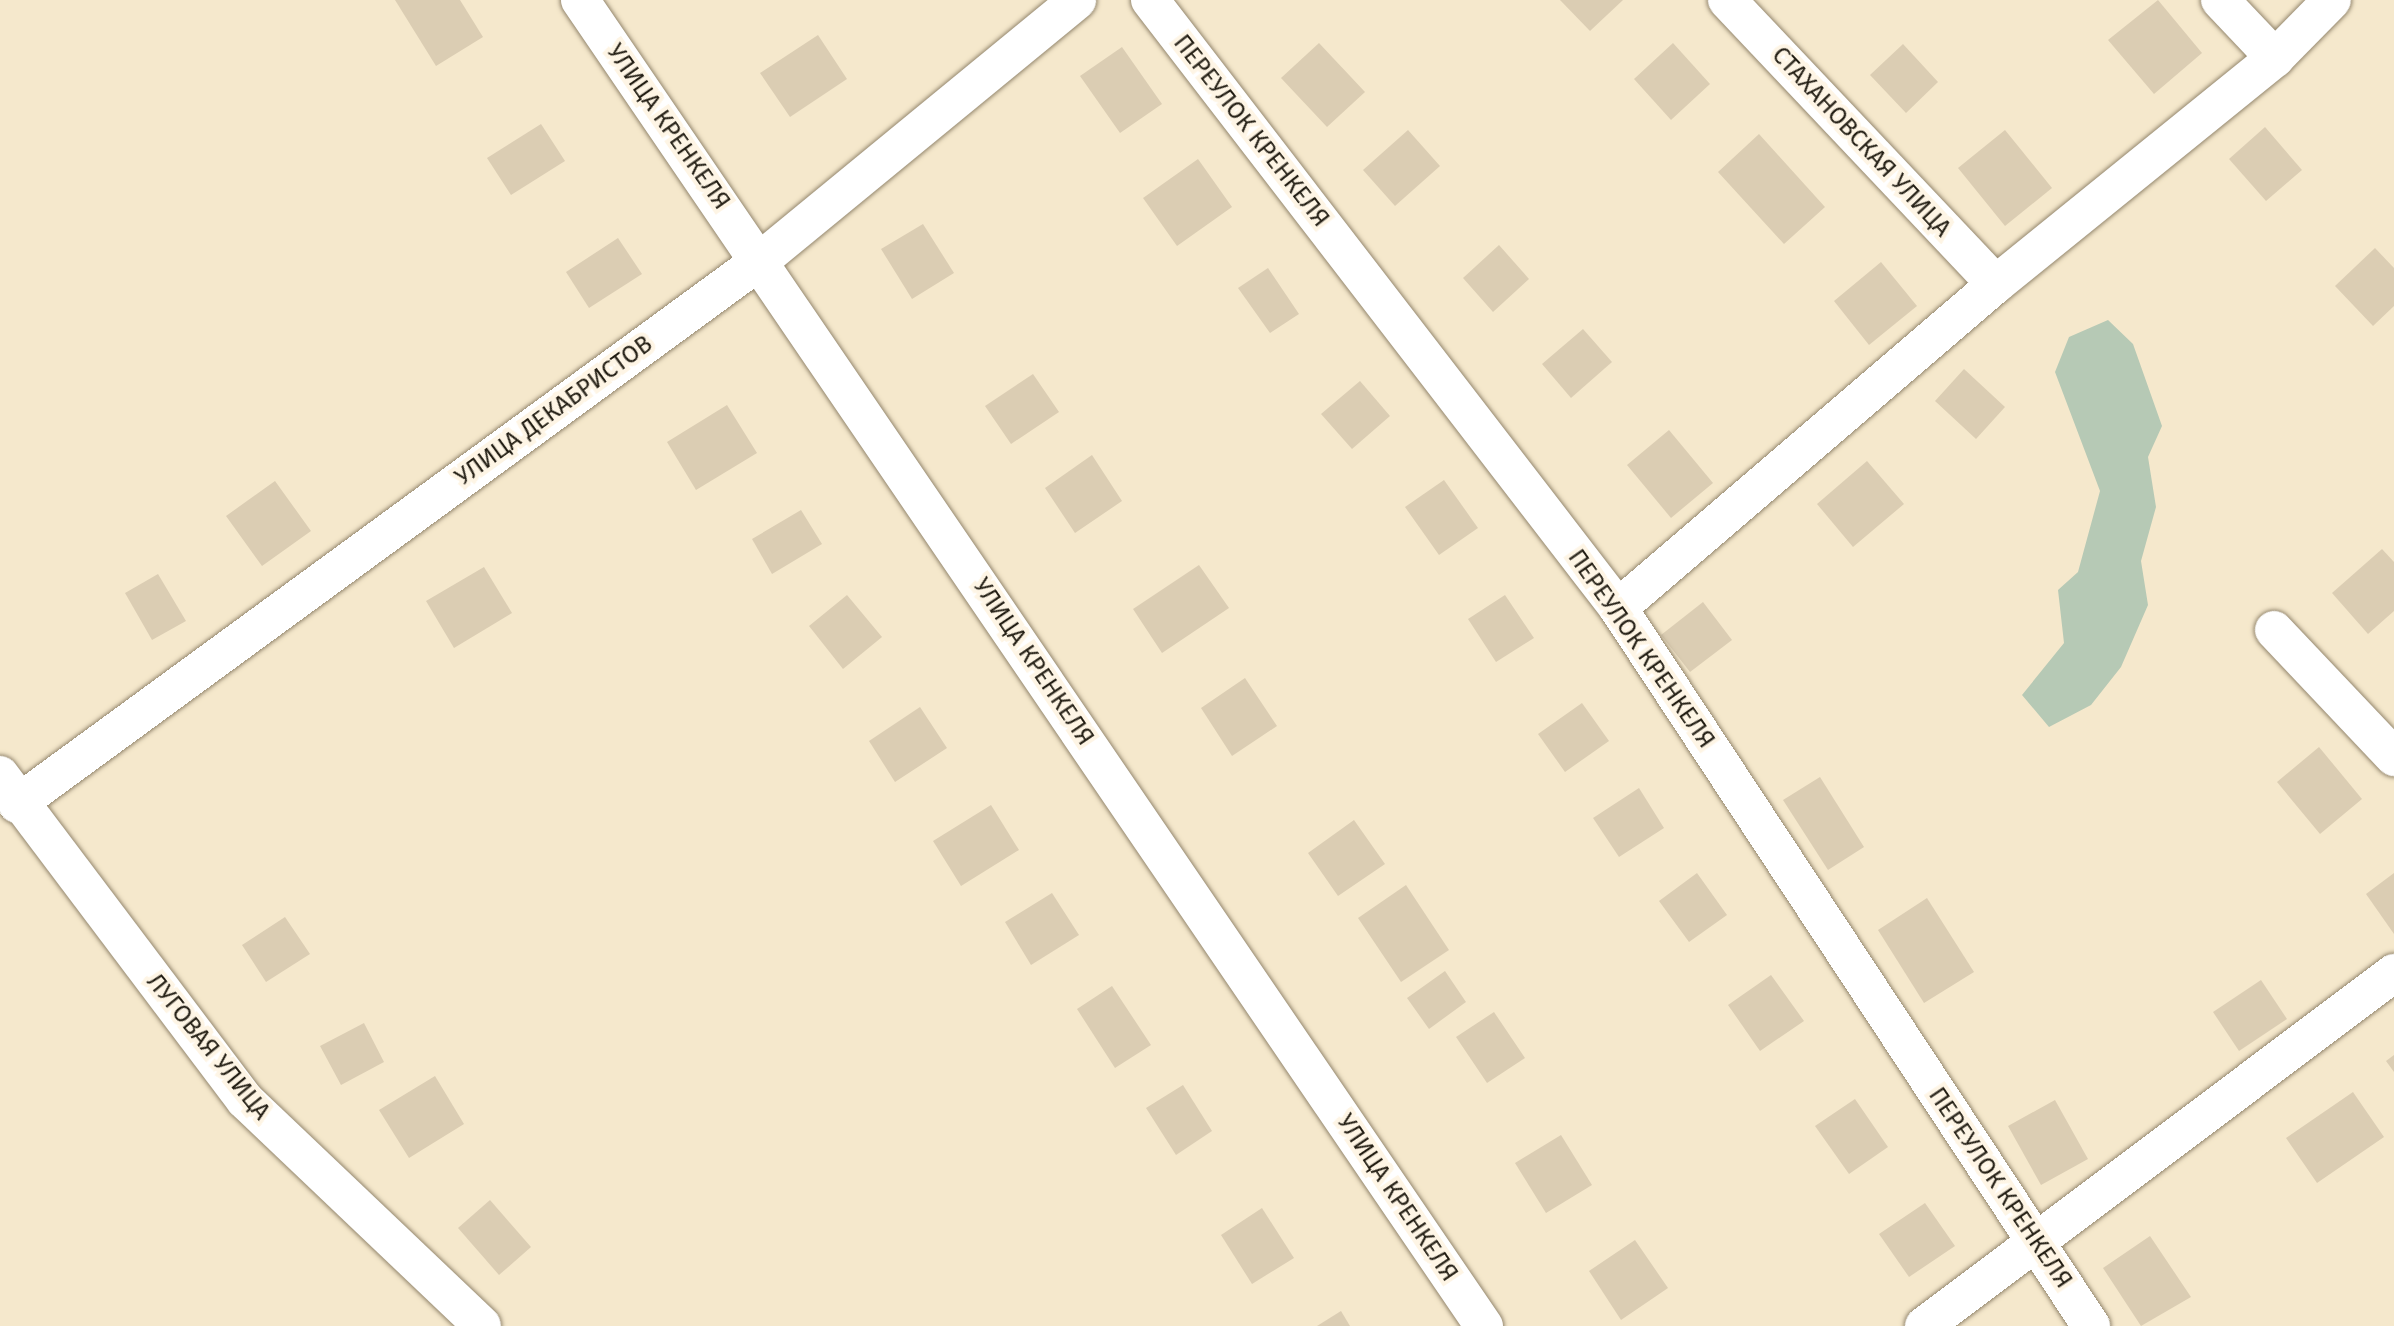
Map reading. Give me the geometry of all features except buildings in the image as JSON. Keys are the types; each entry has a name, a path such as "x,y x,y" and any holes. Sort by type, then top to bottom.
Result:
{"street":[{"name":"УЛИЦА КРЕНКЕЛЯ","path":"580,0 761,260 1484,1326"},
{"name":"УЛИЦА ДЕКАБРИСТОВ","path":"9,789 761,260 1077,0"},
{"name":"ПЕРЕУЛОК КРЕНКЕЛЯ","path":"1150,0 1618,608 2091,1326"},
{"name":"СТАХАНОВСКАЯ УЛИЦА","path":"1727,0 1996,284"},
{"path":"2220,0 2275,58"},
{"path":"1618,608 1996,284 2275,58 2332,0"},
{"path":"2274,630 2394,757"},
{"name":"ЛУГОВАЯ УЛИЦА","path":"9,789 245,1100 482,1326"},
{"path":"1924,1326 2038,1247 2394,973"}],"green space":[{"path":"2108,320 2133,344 2162,426 2148,457 2156,507 2141,561 2148,605 2121,667 2091,705 2049,727 2022,695 2064,643 2058,590 2078,572 2100,491 2055,372 2069,337"}]}
